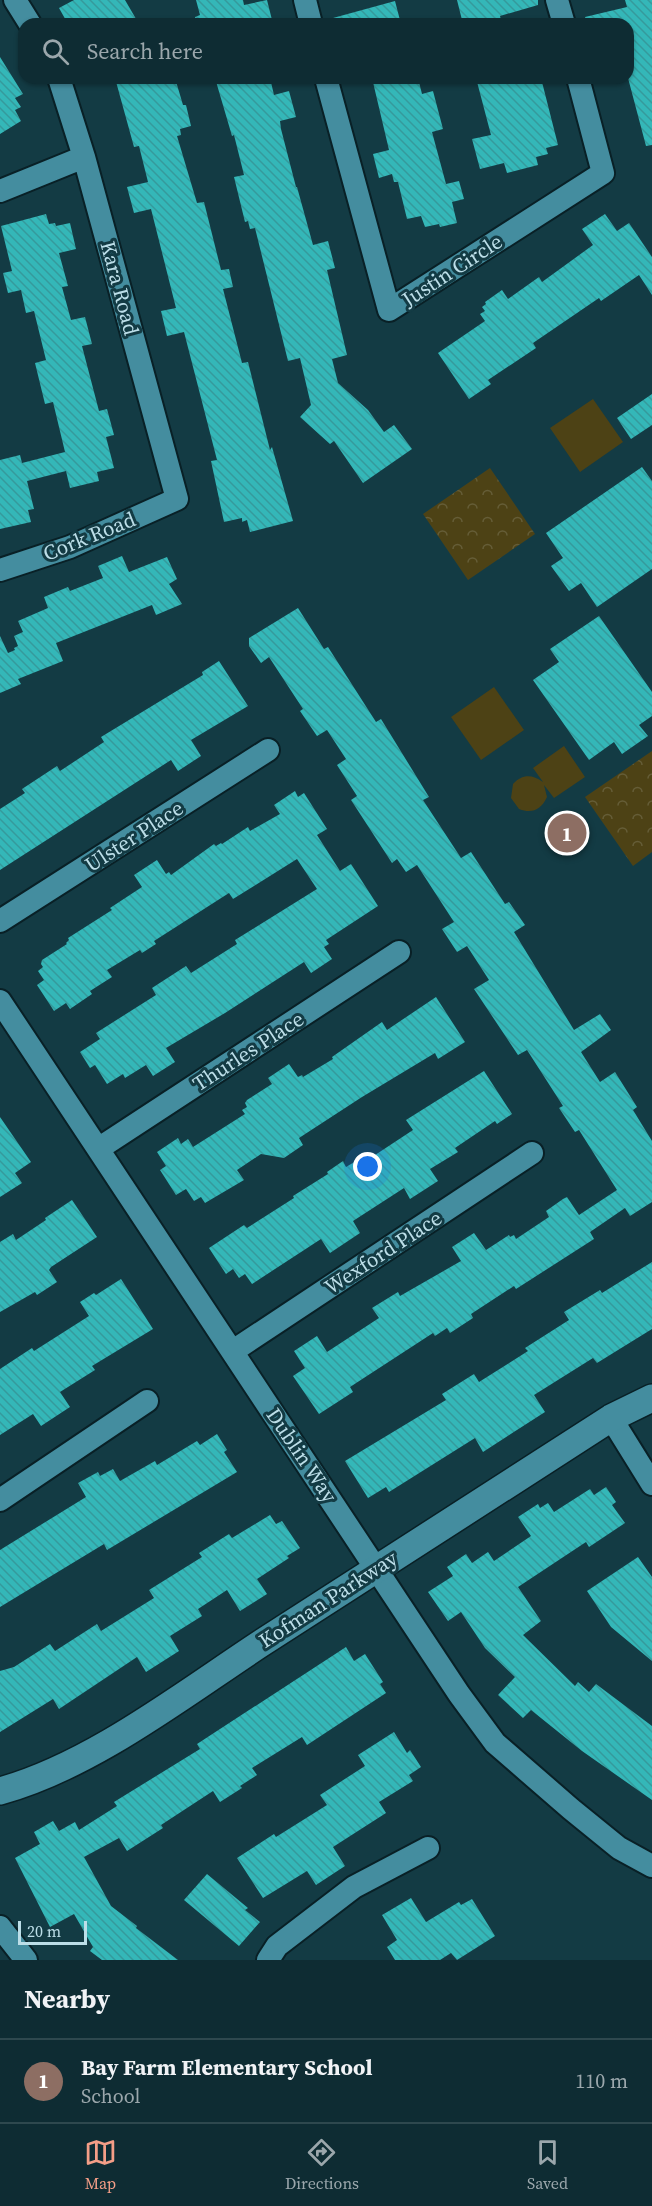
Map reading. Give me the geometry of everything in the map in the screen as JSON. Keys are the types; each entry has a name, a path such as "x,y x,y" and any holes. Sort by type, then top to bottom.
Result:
{"street":[{"path":"15,0 26,18"},
{"path":"304,0 309,18"},
{"path":"557,0 562,18"},
{"name":"Kara Road","path":"61,84 84,158 177,499"},
{"name":"Justin Circle","path":"328,84 389,310 603,173 580,84"},
{"path":"0,191 84,158"},
{"name":"Cork Road","path":"0,570 70,547 177,499"},
{"name":"Ulster Place","path":"0,921 268,750"},
{"name":"Thurles Place","path":"98,1149 399,952"},
{"name":"Dublin Way","path":"0,1001 459,1694 495,1743 611,1841 652,1866"},
{"name":"Wexford Place","path":"233,1351 532,1153"},
{"name":"Kofman Parkway","path":"0,1791 28,1783 104,1747 377,1567 610,1418 652,1398"},
{"path":"0,1500 147,1401"},
{"path":"610,1418 652,1484"},
{"path":"268,1960 277,1946 354,1887 428,1848"},
{"path":"0,1927 26,1960"}],"green space":[{"path":"593,399 623,442 580,472 550,428"},
{"path":"490,468 535,534 468,580 423,514"},
{"path":"494,687 524,730 481,760 451,717"},
{"path":"564,746 585,777 554,798 544,785 547,797 542,805 532,811 519,809 511,798 513,784 527,776 543,782 533,768"},
{"path":"652,751 652,852 633,866 585,797"}],"building":[{"path":"74,0 125,0 136,18 65,18 59,8"},
{"path":"196,0 243,0 244,5 267,0 272,18 195,18 200,15"},
{"path":"457,0 538,0 538,5 500,16 500,18 462,18"},
{"path":"625,0 652,0 652,145 646,146 630,84 634,84 634,18 585,17 627,7"},
{"path":"395,1 399,18 333,18"},
{"path":"0,57 23,94 15,98 21,107 15,110 21,121 0,134"},
{"path":"117,84 177,84 183,105 186,105 191,126 180,129 181,135 177,136 197,203 204,202 221,270 229,269 233,287 223,289 242,363 248,362 270,450 272,447 293,521 250,532 247,520 242,522 242,518 224,522 211,461 217,460 184,332 167,336 161,311 176,308 151,209 134,213 127,187 148,182 139,146 134,147"},
{"path":"217,84 271,84 274,95 289,91 296,117 280,121 296,187 313,245 328,241 335,268 327,270 347,355 332,359 338,383 368,410 384,432 394,425 412,449 363,483 334,441 330,444 300,417 311,405 300,358 288,361 255,228 250,229 248,221 245,222 234,177 244,175 234,135 232,136"},
{"path":"373,84 420,84 422,94 433,91 443,129 432,132 446,184 459,181 464,199 452,202 457,223 440,227 439,224 425,227 421,216 407,219 398,182 394,182 392,174 379,178 373,154 389,150"},
{"path":"478,84 543,84 558,145 546,148 548,154 536,157 538,165 507,173 504,163 480,169 472,139 491,135"},
{"path":"46,214 49,224 55,223 56,226 70,223 76,249 59,253 68,286 62,287 71,320 85,317 92,344 82,346 99,411 107,409 114,435 106,437 114,468 97,472 99,481 70,488 66,471 27,481 34,509 28,510 31,522 0,529 0,460 20,455 22,463 65,452 53,402 45,404 35,363 46,360 34,311 26,313 21,290 8,293 3,273 12,271 1,226"},
{"path":"605,214 617,231 629,223 652,257 652,295 639,275 601,301 599,298 533,343 536,348 488,380 491,384 469,399 438,353 485,321 480,314 485,311 482,307 486,304 485,302 502,290 508,299 539,277 542,282 593,245 582,229"},
{"path":"652,394 652,425 631,439 617,418"},
{"path":"642,467 652,481 652,569 597,607 581,583 569,591 551,566 563,558 546,533"},
{"path":"122,556 129,572 167,557 177,579 169,584 182,604 156,615 152,605 56,643 63,661 18,679 21,684 0,693 0,636 8,653 15,650 14,648 18,646 14,636 23,632 18,621 48,608 44,597 68,587 70,591 103,578 98,566"},
{"path":"298,608 324,649 328,647 376,722 381,719 429,797 423,800 461,858 471,852 505,904 509,902 525,925 514,932 574,1030 600,1014 611,1030 581,1052 600,1082 615,1072 637,1107 633,1110 652,1141 652,1202 630,1216 625,1208 590,1232 594,1239 516,1289 514,1286 471,1314 473,1318 450,1333 447,1328 435,1336 433,1333 350,1387 353,1392 319,1414 293,1376 305,1368 294,1351 317,1336 327,1352 379,1318 372,1308 398,1292 400,1296 461,1261 452,1247 474,1233 486,1250 509,1235 510,1237 514,1235 516,1239 549,1217 546,1211 567,1197 579,1215 617,1190 579,1130 575,1132 559,1108 563,1106 527,1050 518,1055 474,989 489,980 467,946 457,952 442,929 454,922 417,865 406,872 397,859 392,863 351,800 357,796 337,765 346,759 327,730 317,736 300,711 303,709 269,657 261,663 249,646 249,638"},
{"path":"599,616 652,692 652,716 639,725 648,736 622,754 614,742 589,760 533,680 559,662 550,649"},
{"path":"219,661 248,706 191,740 201,756 178,771 171,760 0,870 0,809 25,793 22,789 57,766 60,771 104,742 101,737 203,675 202,672"},
{"path":"295,791 298,797 304,793 327,829 317,835 340,871 351,864 378,906 326,940 329,944 324,947 332,959 311,973 304,962 166,1048 175,1062 153,1076 146,1065 125,1078 123,1074 107,1084 95,1065 90,1068 80,1052 100,1039 96,1033 156,995 152,988 186,966 191,973 237,944 235,940 317,889 297,859 233,899 229,893 154,941 156,944 142,953 140,950 107,970 112,977 90,991 92,994 70,1009 66,1003 54,1011 37,985 44,980 38,971 43,967 42,960 67,944 68,938 112,910 110,908 142,887 134,875 157,860 166,874 169,872 171,875 214,844 216,846 222,844 248,827 250,831 280,814 274,805"},
{"path":"436,997 465,1042 438,1059 435,1053 362,1097 299,1138 303,1145 284,1158 261,1154 237,1170 244,1180 205,1203 201,1197 194,1201 186,1189 176,1195 160,1170 166,1166 157,1152 178,1138 181,1144 188,1139 193,1147 245,1114 242,1110 247,1107 245,1103 247,1100 272,1084 268,1078 289,1064 298,1077 302,1075 303,1077 333,1059 332,1057 382,1022 387,1030"},
{"path":"484,1071 512,1114 497,1124 495,1121 455,1148 458,1152 430,1169 438,1181 410,1199 404,1188 353,1221 360,1233 330,1253 321,1239 252,1284 245,1274 239,1278 233,1269 226,1274 209,1248 244,1225 247,1228 294,1198 293,1196 328,1174 327,1172 343,1161 346,1167 366,1155 369,1159 413,1130 406,1120"},
{"path":"0,1117 31,1162 15,1173 22,1183 0,1197"},
{"path":"72,1200 97,1237 51,1267 49,1270 57,1282 37,1295 35,1292 0,1312 0,1242 13,1234 16,1240"},
{"path":"652,1262 652,1329 597,1363 593,1358 534,1395 545,1412 483,1452 475,1438 389,1492 386,1487 368,1498 345,1461 446,1400 442,1394 474,1374 479,1382 528,1351 525,1348 569,1320 564,1312 600,1290 602,1293"},
{"path":"121,1279 153,1329 92,1366 95,1370 60,1392 70,1407 41,1426 33,1414 0,1435 0,1369 32,1348 34,1351 89,1316 80,1302"},
{"path":"217,1434 227,1450 224,1452 237,1472 107,1550 104,1544 0,1607 0,1550 86,1497 78,1483 98,1472 100,1476 113,1469 120,1481 155,1461 157,1465 197,1441 200,1445"},
{"path":"606,1487 616,1502 612,1505 625,1523 589,1547 586,1542 518,1587 541,1621 523,1635 575,1686 578,1682 589,1692 596,1684 652,1726 652,1800 582,1751 531,1710 523,1718 498,1695 515,1677 485,1648 461,1612 448,1621 428,1592 453,1576 447,1567 466,1554 472,1563 488,1552 494,1561 531,1536 518,1517 538,1504 540,1508 548,1503 554,1512 590,1489 594,1495"},
{"path":"270,1515 276,1524 282,1521 300,1548 257,1579 267,1594 240,1611 227,1590 198,1609 202,1616 170,1636 179,1651 146,1672 137,1657 59,1709 53,1699 0,1732 0,1671 14,1667 50,1644 55,1651 97,1624 101,1631 154,1598 149,1590 202,1557 199,1553 229,1534 232,1538"},
{"path":"638,1557 652,1577 652,1661 611,1627 587,1591"},
{"path":"346,1647 354,1661 365,1654 383,1682 380,1684 386,1693 307,1745 302,1737 252,1768 257,1775 220,1802 213,1791 161,1825 163,1828 127,1851 119,1838 84,1857 111,1906 178,1960 102,1960 90,1951 93,1947 74,1914 50,1927 15,1858 40,1844 34,1832 53,1821 59,1831 75,1822 79,1830 117,1806 114,1802 200,1749 197,1744"},
{"path":"394,1732 407,1753 410,1750 421,1767 409,1775 413,1781 379,1802 386,1813 333,1847 345,1866 316,1885 307,1871 263,1898 237,1858 274,1834 276,1837 327,1805 320,1795 365,1766 358,1755"},
{"path":"207,1874 248,1908 245,1910 260,1922 239,1946 184,1900"},
{"path":"411,1898 426,1922 459,1902 461,1905 472,1899 495,1936 457,1960 451,1953 440,1960 395,1960 387,1947 397,1940 382,1915"}],"place":[{"name":"Bay Farm Elementary School","path":"567,833"}]}
